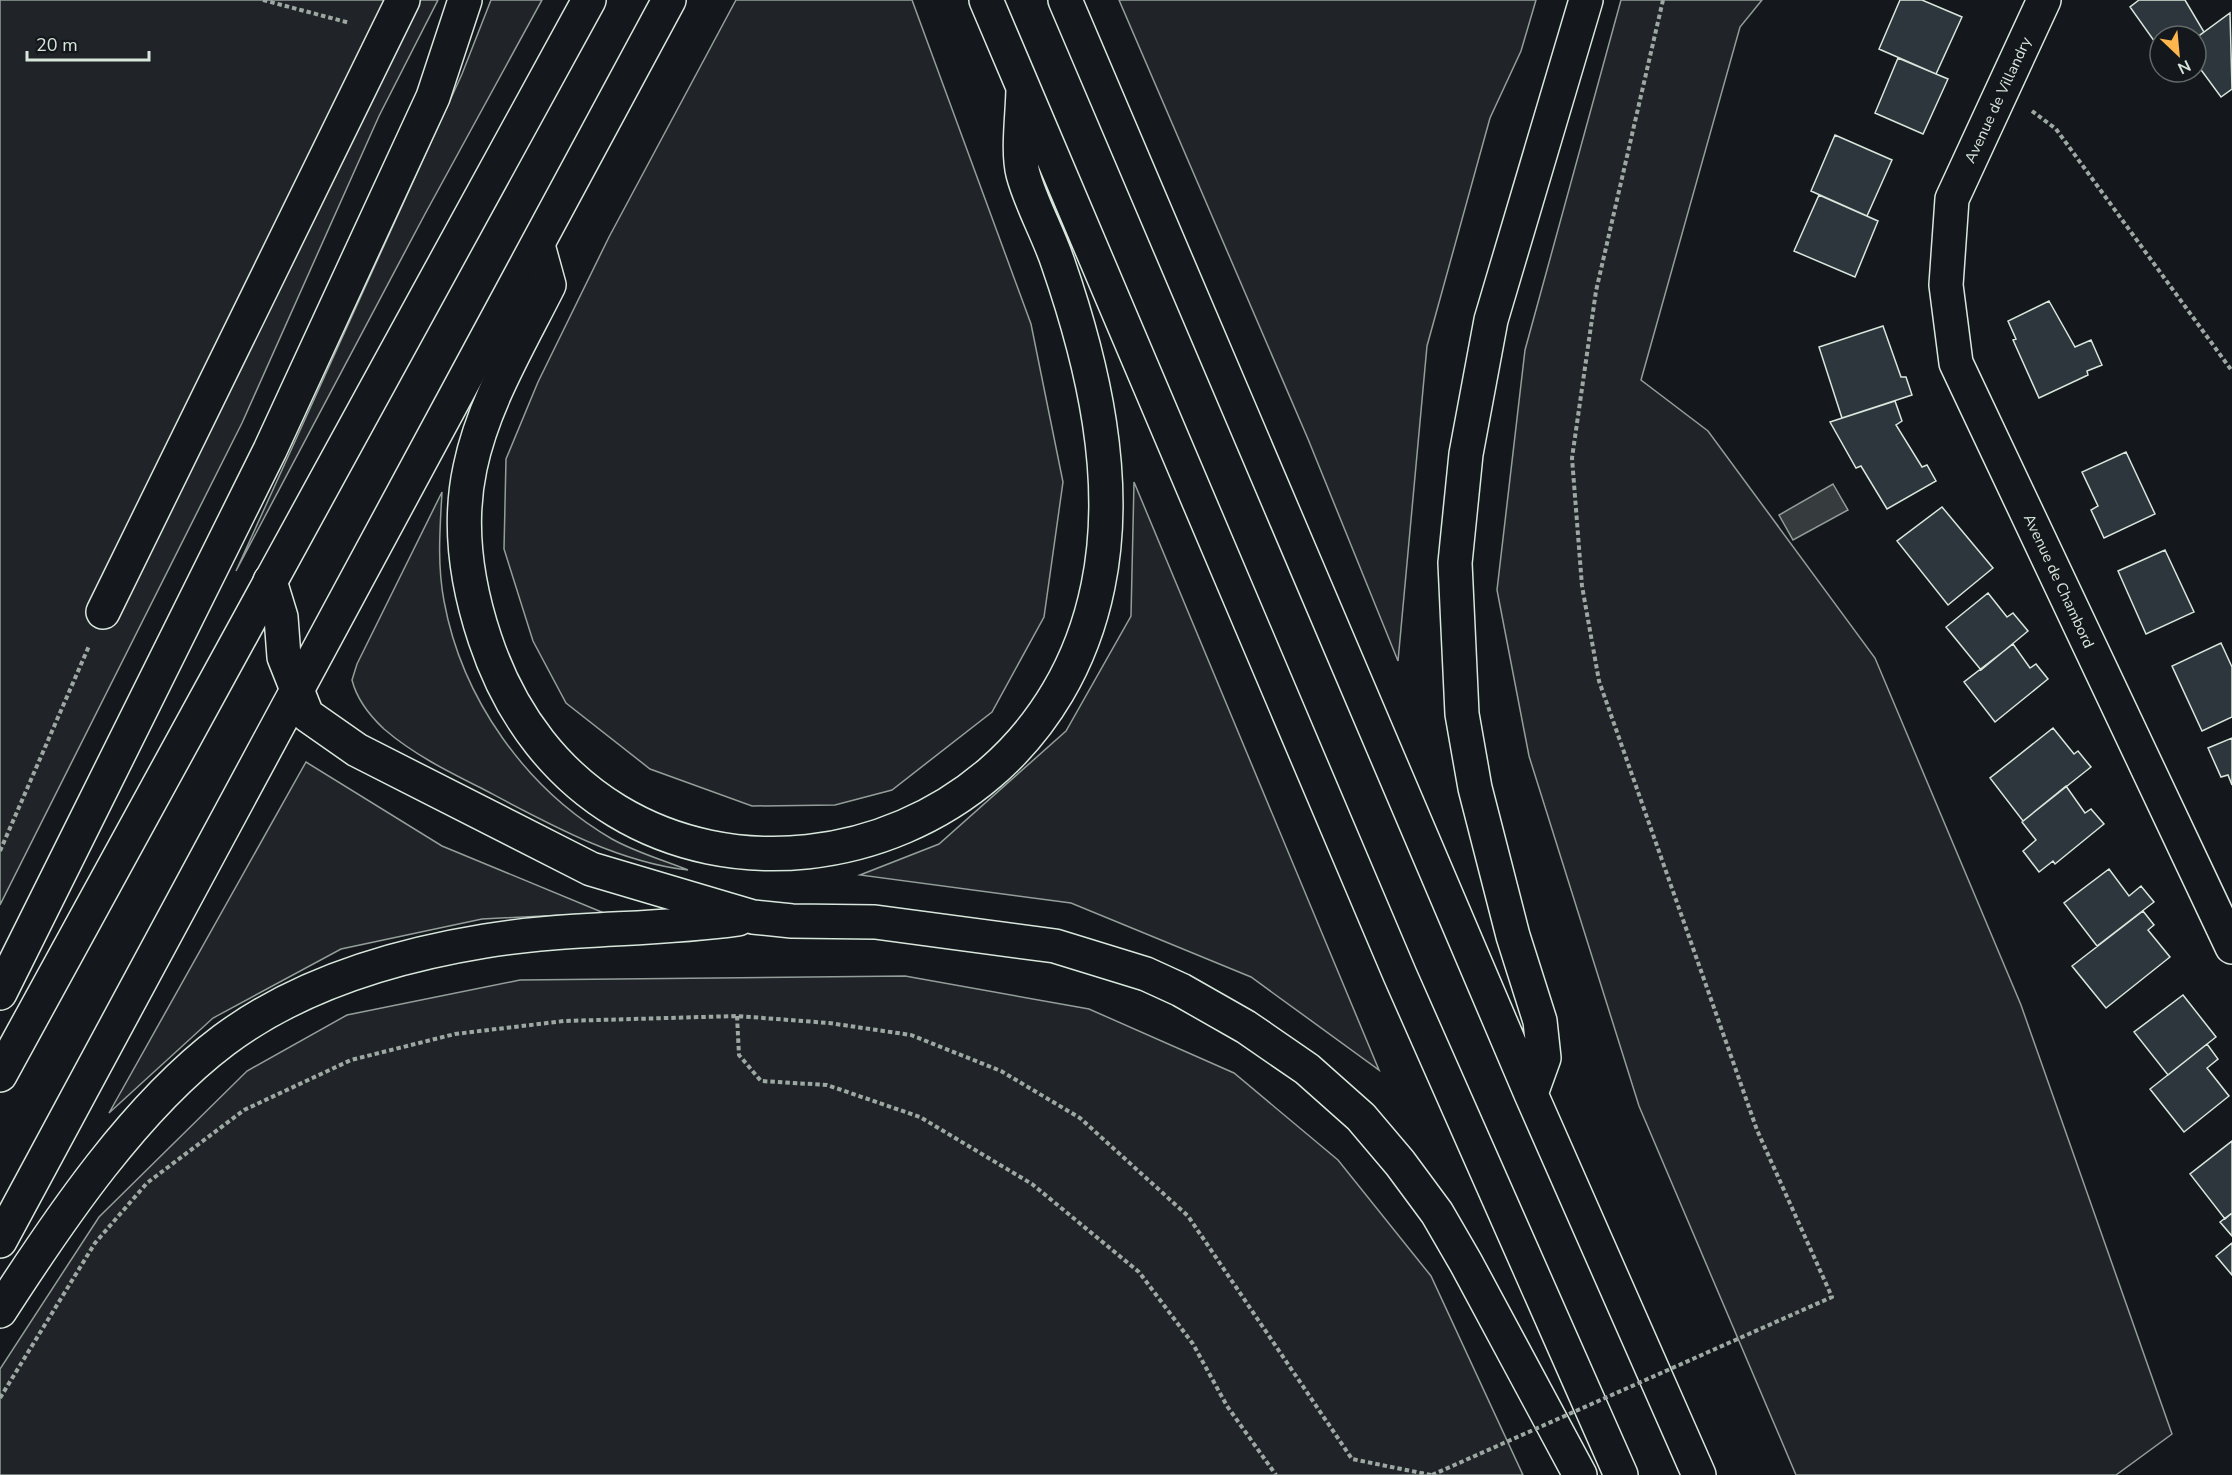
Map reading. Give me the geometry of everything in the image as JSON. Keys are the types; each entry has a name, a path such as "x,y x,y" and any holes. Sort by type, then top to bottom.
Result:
{"main road":[{"path":"103,612 403,0"},
{"path":"0,993 270,450 433,97 465,0"},
{"path":"0,1075 589,0"},
{"path":"0,1241 669,0"},
{"path":"987,0 1400,975 1621,1475"},
{"path":"1065,0 1531,1094 1699,1475"},
{"path":"1531,1094 1544,1058 1539,1021 1513,936 1475,788 1462,714 1455,563 1467,454 1491,320 1586,0"},
{"name":"Avenue de Villandry","path":"1952,199 2044,0"},
{"path":"537,245 549,285 479,435 469,470 464,513 469,576 478,619 497,671 519,715 556,761 590,793 636,822 673,838 711,849 772,855 836,850 870,840 927,816 954,799 988,774 1032,731 1062,687 1076,661 1098,590 1106,526 1104,470 1097,412 1083,338 1056,257 1022,171 1023,87"},
{"name":"Avenue de Chambord","path":"1952,199 1946,285 1956,363 2232,947"},
{"path":"270,581 281,617 284,657 307,715 357,750 591,869 753,917 792,921 875,922 1055,946 1146,974 1246,1027 1307,1069 1360,1117 1400,1163 1437,1213 1466,1263 1580,1475"},
{"path":"0,1311 38,1252 128,1135 177,1081 224,1040 271,1010 327,983 399,958 475,943 697,925 753,917"}],"path":[{"path":"263,0 388,32"},
{"path":"0,1398 95,1243 147,1183 244,1110 351,1060 455,1034 564,1021 737,1016 830,1023 911,1035 1001,1071 1080,1118 1188,1216 1352,1459 1432,1475 1832,1297 1757,1130 1603,693 1582,586 1572,458 1596,291 1663,0"},
{"path":"2004,88 2056,129 2232,371"},
{"path":"0,851 103,612"},
{"path":"737,1016 739,1055 761,1081 827,1085 920,1117 1032,1184 1139,1272 1193,1344 1227,1406 1276,1475"}],"shaded area":[{"path":"0,0 438,0 379,116 242,423 0,905"},
{"path":"491,0 542,0 425,214 236,571 462,74"},
{"path":"736,0 912,0 1031,324 1063,482 1044,617 992,712 892,790 835,805 752,806 650,769 566,703 533,641 504,549 506,459 538,382 609,237"},
{"path":"1119,0 1536,0 1521,51 1490,118 1427,346 1398,661 1308,439"},
{"path":"1621,0 1762,0 1740,27 1641,380 1708,431 1875,658 2021,1005 2172,1434 2116,1475 1796,1475 1639,1106 1529,756 1497,590 1525,350"},
{"path":"1134,482 1379,1070 1251,977 1071,903 860,875 939,844 1066,731 1131,616"},
{"path":"1833,484 1848,510 1793,540 1779,515"},
{"path":"442,492 440,573 444,601 453,637 466,672 482,706 502,738 552,795 581,818 621,844 688,870 661,866 608,850 530,814 418,754 384,729 364,707 352,680 357,664"},
{"path":"306,762 442,846 604,913 482,919 341,949 213,1018 109,1113"},
{"path":"905,976 1089,1009 1234,1073 1338,1160 1431,1276 1523,1475 0,1475 0,1369 99,1217 247,1071 347,1015 520,980"}],"building":[{"path":"1900,0 1922,0 1962,17 1936,74 1879,49"},
{"path":"2139,0 2185,0 2199,24 2148,24 2148,32 2130,7"},
{"path":"2230,13 2232,89 2221,97 2208,79 2208,29"},
{"path":"1898,58 1948,79 1923,134 1875,113"},
{"path":"1835,135 1892,160 1867,216 1811,191"},
{"path":"1819,195 1878,221 1855,277 1794,251"},
{"path":"2049,301 2075,347 2091,340 2102,365 2087,371 2088,375 2039,398 2013,340 2016,339 2008,321"},
{"path":"1883,326 1901,377 1906,377 1912,395 1842,418 1819,347"},
{"path":"1895,401 1902,421 1896,425 1922,467 1927,465 1936,481 1887,509 1861,466 1856,468 1830,422"},
{"path":"2126,452 2155,514 2104,538 2091,510 2098,506 2082,472"},
{"path":"1942,507 1993,568 1948,605 1897,541"},
{"path":"2165,550 2194,612 2146,634 2118,571"},
{"path":"1988,593 2007,617 2013,613 2028,631 1981,670 1946,627"},
{"path":"2221,643 2232,667 2232,717 2202,731 2172,666"},
{"path":"2013,644 2030,668 2036,664 2048,679 1995,722 1964,682"},
{"path":"2053,728 2074,754 2078,751 2091,767 2023,821 1990,778"},
{"path":"2232,738 2232,785 2228,775 2221,777 2208,748"},
{"path":"2066,786 2085,813 2091,809 2104,824 2055,864 2053,861 2039,872 2023,851 2036,840 2022,822"},
{"path":"2109,869 2129,896 2141,886 2154,902 2097,946 2064,903"},
{"path":"2143,911 2154,925 2148,930 2170,957 2106,1008 2072,966"},
{"path":"2183,995 2216,1037 2168,1075 2134,1032"},
{"path":"2207,1044 2218,1059 2207,1068 2229,1096 2184,1132 2150,1089"},
{"path":"2232,1141 2232,1213 2225,1219 2190,1174"},
{"path":"2232,1213 2232,1236 2220,1222"},
{"path":"2232,1243 2232,1275 2216,1256"}]}
